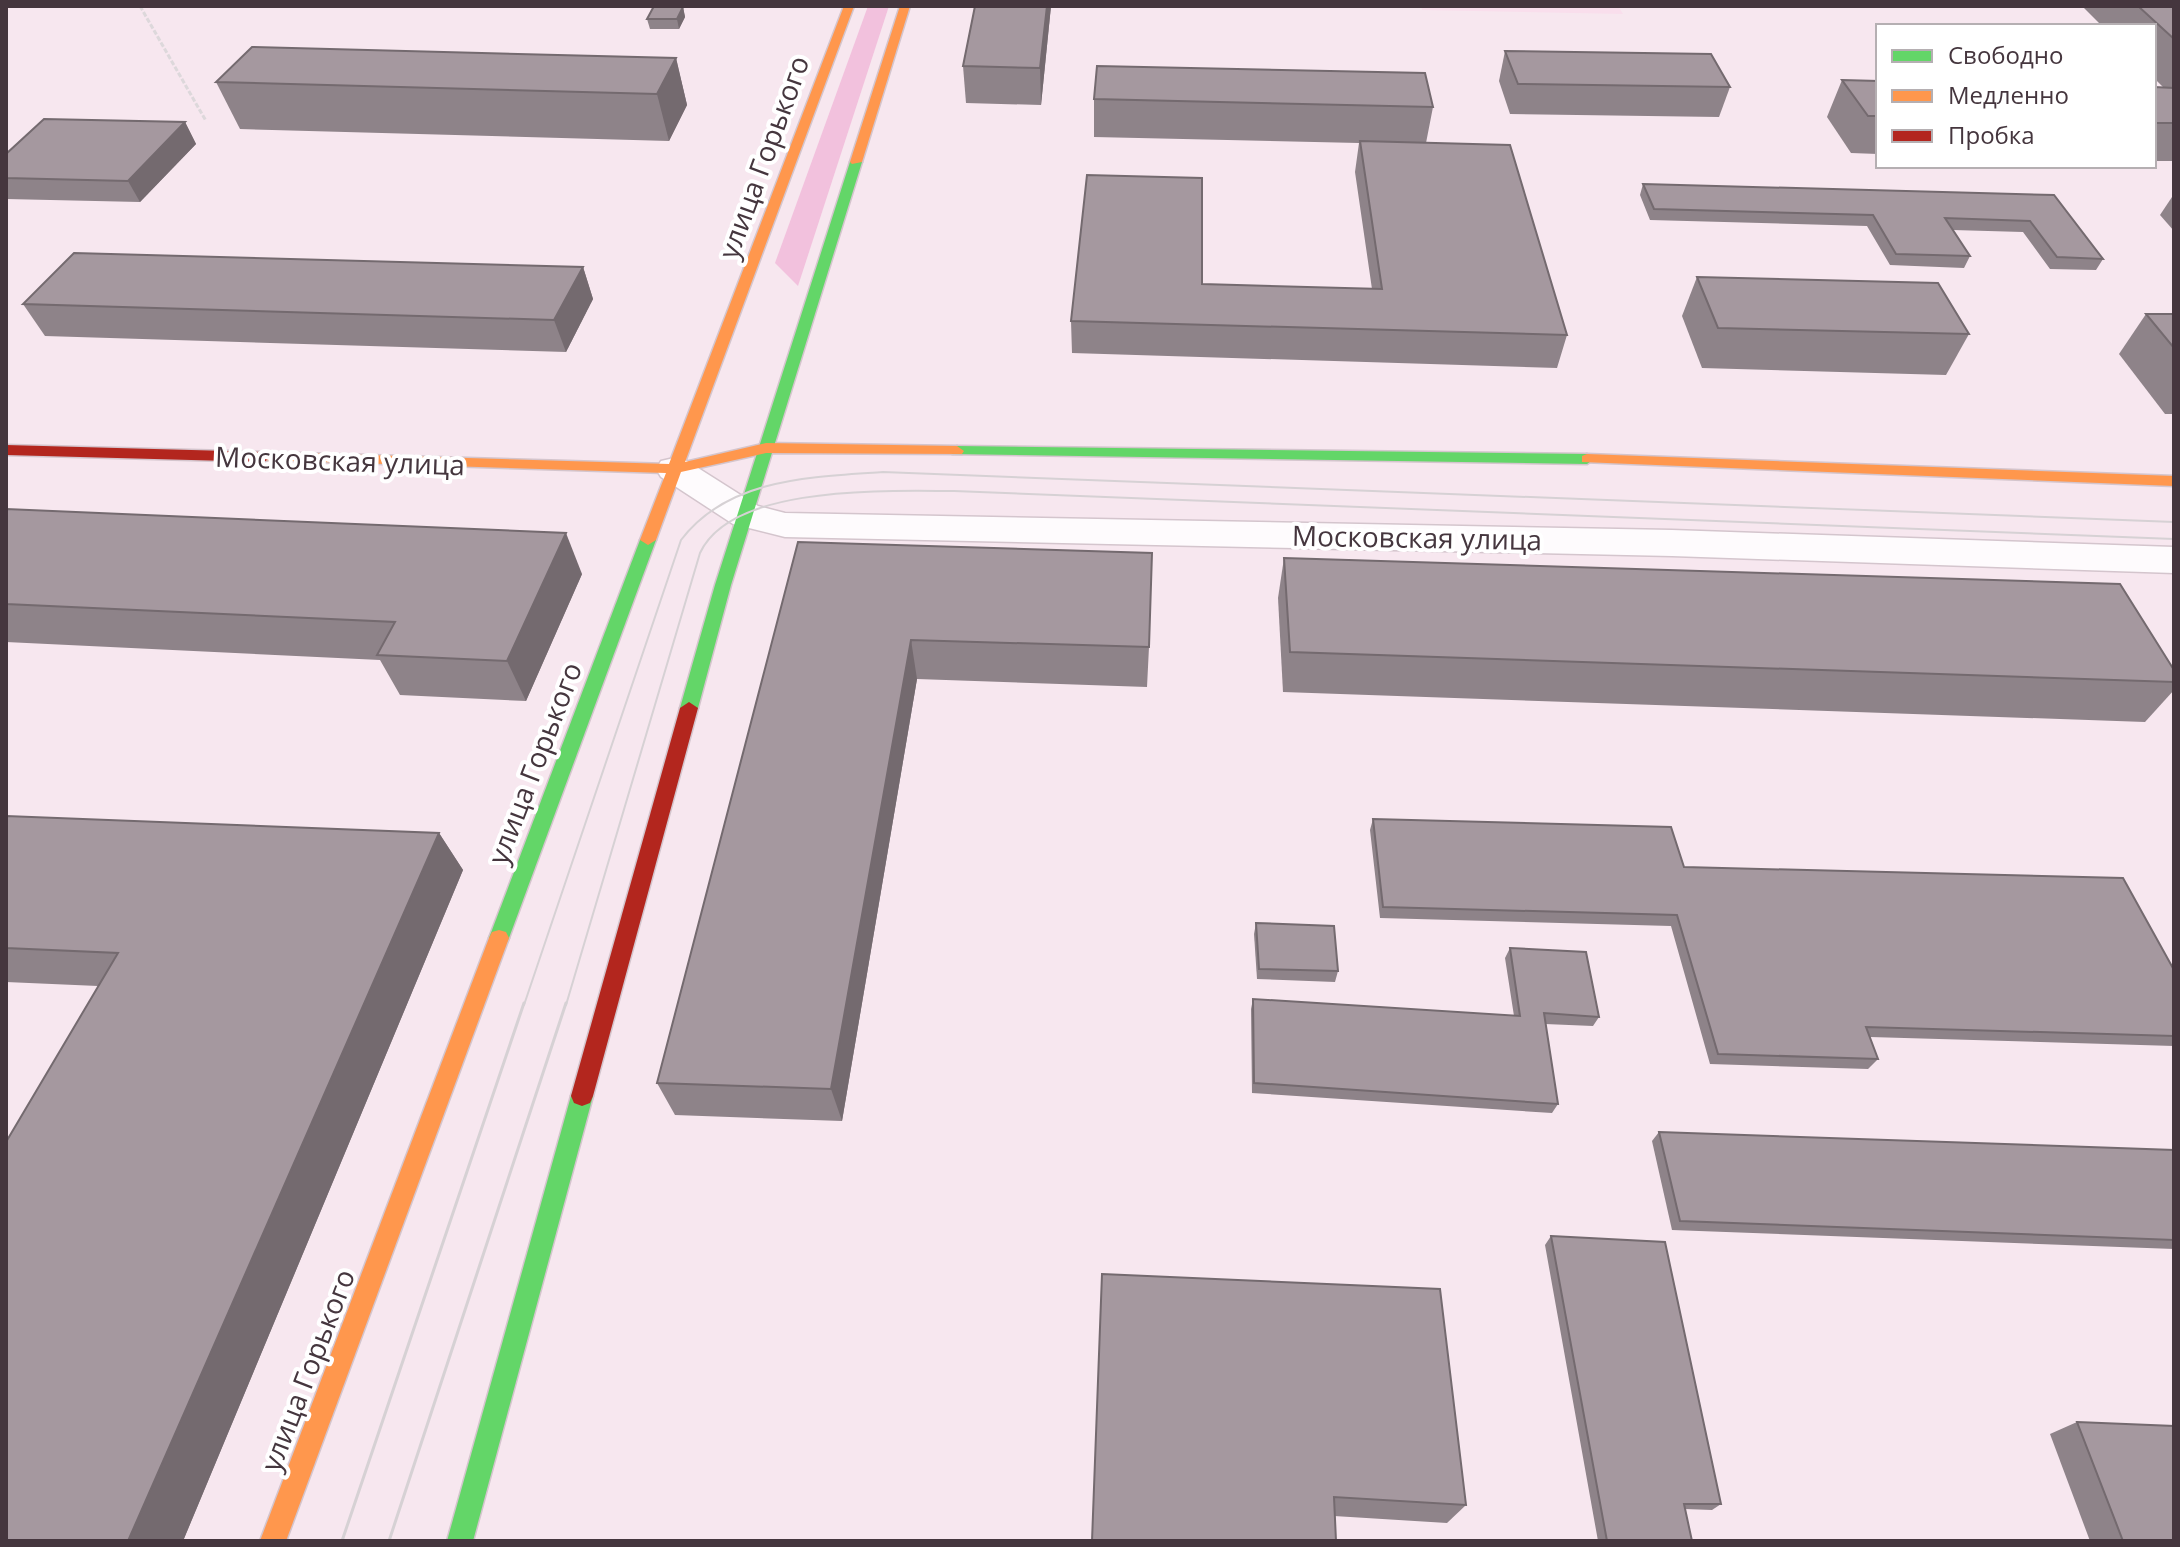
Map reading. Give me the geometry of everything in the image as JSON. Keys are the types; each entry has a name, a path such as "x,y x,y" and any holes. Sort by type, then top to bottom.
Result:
{"main road":[{"name":"улица Горького","path":"273,1541 849,6"},
{"path":"460,1541 719,601 905,6"},
{"name":"Московская улица","path":"6,450 674,469 766,448 1650,460 2174,481"}],"street":[{"name":"Московская улица","path":"674,469 746,515 775,523 805,526 1672,543 2174,560"}],"path":[{"path":"140,6 206,121"}],"shaded area":[{"path":"868,6 889,6 798,286 775,263"},
{"path":"1421,6 1618,6 1623,14 1422,10"}],"building":[{"path":"654,6 683,7 677,19 647,19"},
{"path":"975,6 1047,6 1040,68 963,66"},
{"path":"2138,6 2174,6 2174,39"},
{"path":"252,47 676,58 657,94 216,82"},
{"path":"1505,51 1711,54 1730,87 1518,84"},
{"path":"1097,66 1425,73 1433,107 1094,99"},
{"path":"1842,80 1876,81 1876,116 1868,116"},
{"path":"2156,87 2174,88 2174,123 2156,123"},
{"path":"44,119 185,122 128,181 6,178 6,154"},
{"path":"1360,141 1510,145 1567,335 1071,321 1087,175 1202,178 1202,284 1382,289"},
{"path":"1643,184 2054,195 2103,259 2057,257 2030,221 1945,218 1970,256 1896,254 1873,215 1654,209"},
{"path":"74,253 583,267 554,320 23,304"},
{"path":"1697,277 1938,283 1969,334 1718,328"},
{"path":"2146,314 2174,314 2174,348"},
{"path":"6,509 566,533 507,661 377,655 395,622 6,604"},
{"path":"798,542 1152,553 1149,647 911,640 831,1089 657,1083"},
{"path":"1284,558 2120,584 2174,670 2174,682 1290,652"},
{"path":"6,816 439,833 128,1541 6,1541 6,1142 118,953 6,948"},
{"path":"1373,819 1671,827 1684,867 2123,878 2174,970 2174,1036 1866,1027 1878,1059 1718,1054 1677,915 1383,907"},
{"path":"1256,923 1334,926 1338,971 1259,969"},
{"path":"1510,948 1586,952 1599,1017 1544,1013 1558,1104 1254,1083 1253,999 1520,1016"},
{"path":"1659,1132 2174,1150 2174,1240 1680,1221"},
{"path":"1551,1236 1665,1242 1721,1504 1684,1504 1692,1541 1607,1541"},
{"path":"1102,1274 1440,1289 1466,1505 1334,1497 1336,1541 1092,1541"},
{"path":"2077,1422 2174,1426 2174,1541 2123,1541"}],"tram line":[{"path":"524,1005 681,540 700,519 722,504 773,485 800,479 883,472 2174,522"},
{"path":"566,1005 700,553 717,531 744,514 777,503 854,492 954,491 2174,539"},
{"path":"342,1541 524,1003"},
{"path":"389,1541 566,1003"}],"traffic: fast":[{"path":"689,708 723,585 856,162"},
{"path":"957,451 1587,459"},
{"path":"499,938 648,540"},
{"path":"460,1541 582,1096"}],"traffic: slow":[{"path":"648,540 849,6"},
{"path":"856,162 905,6"},
{"path":"264,457 674,469 766,448 957,451"},
{"path":"1587,459 2174,481"},
{"path":"273,1541 499,938"}],"traffic: jam":[{"path":"6,450 264,457"},
{"path":"582,1096 689,708"}]}
